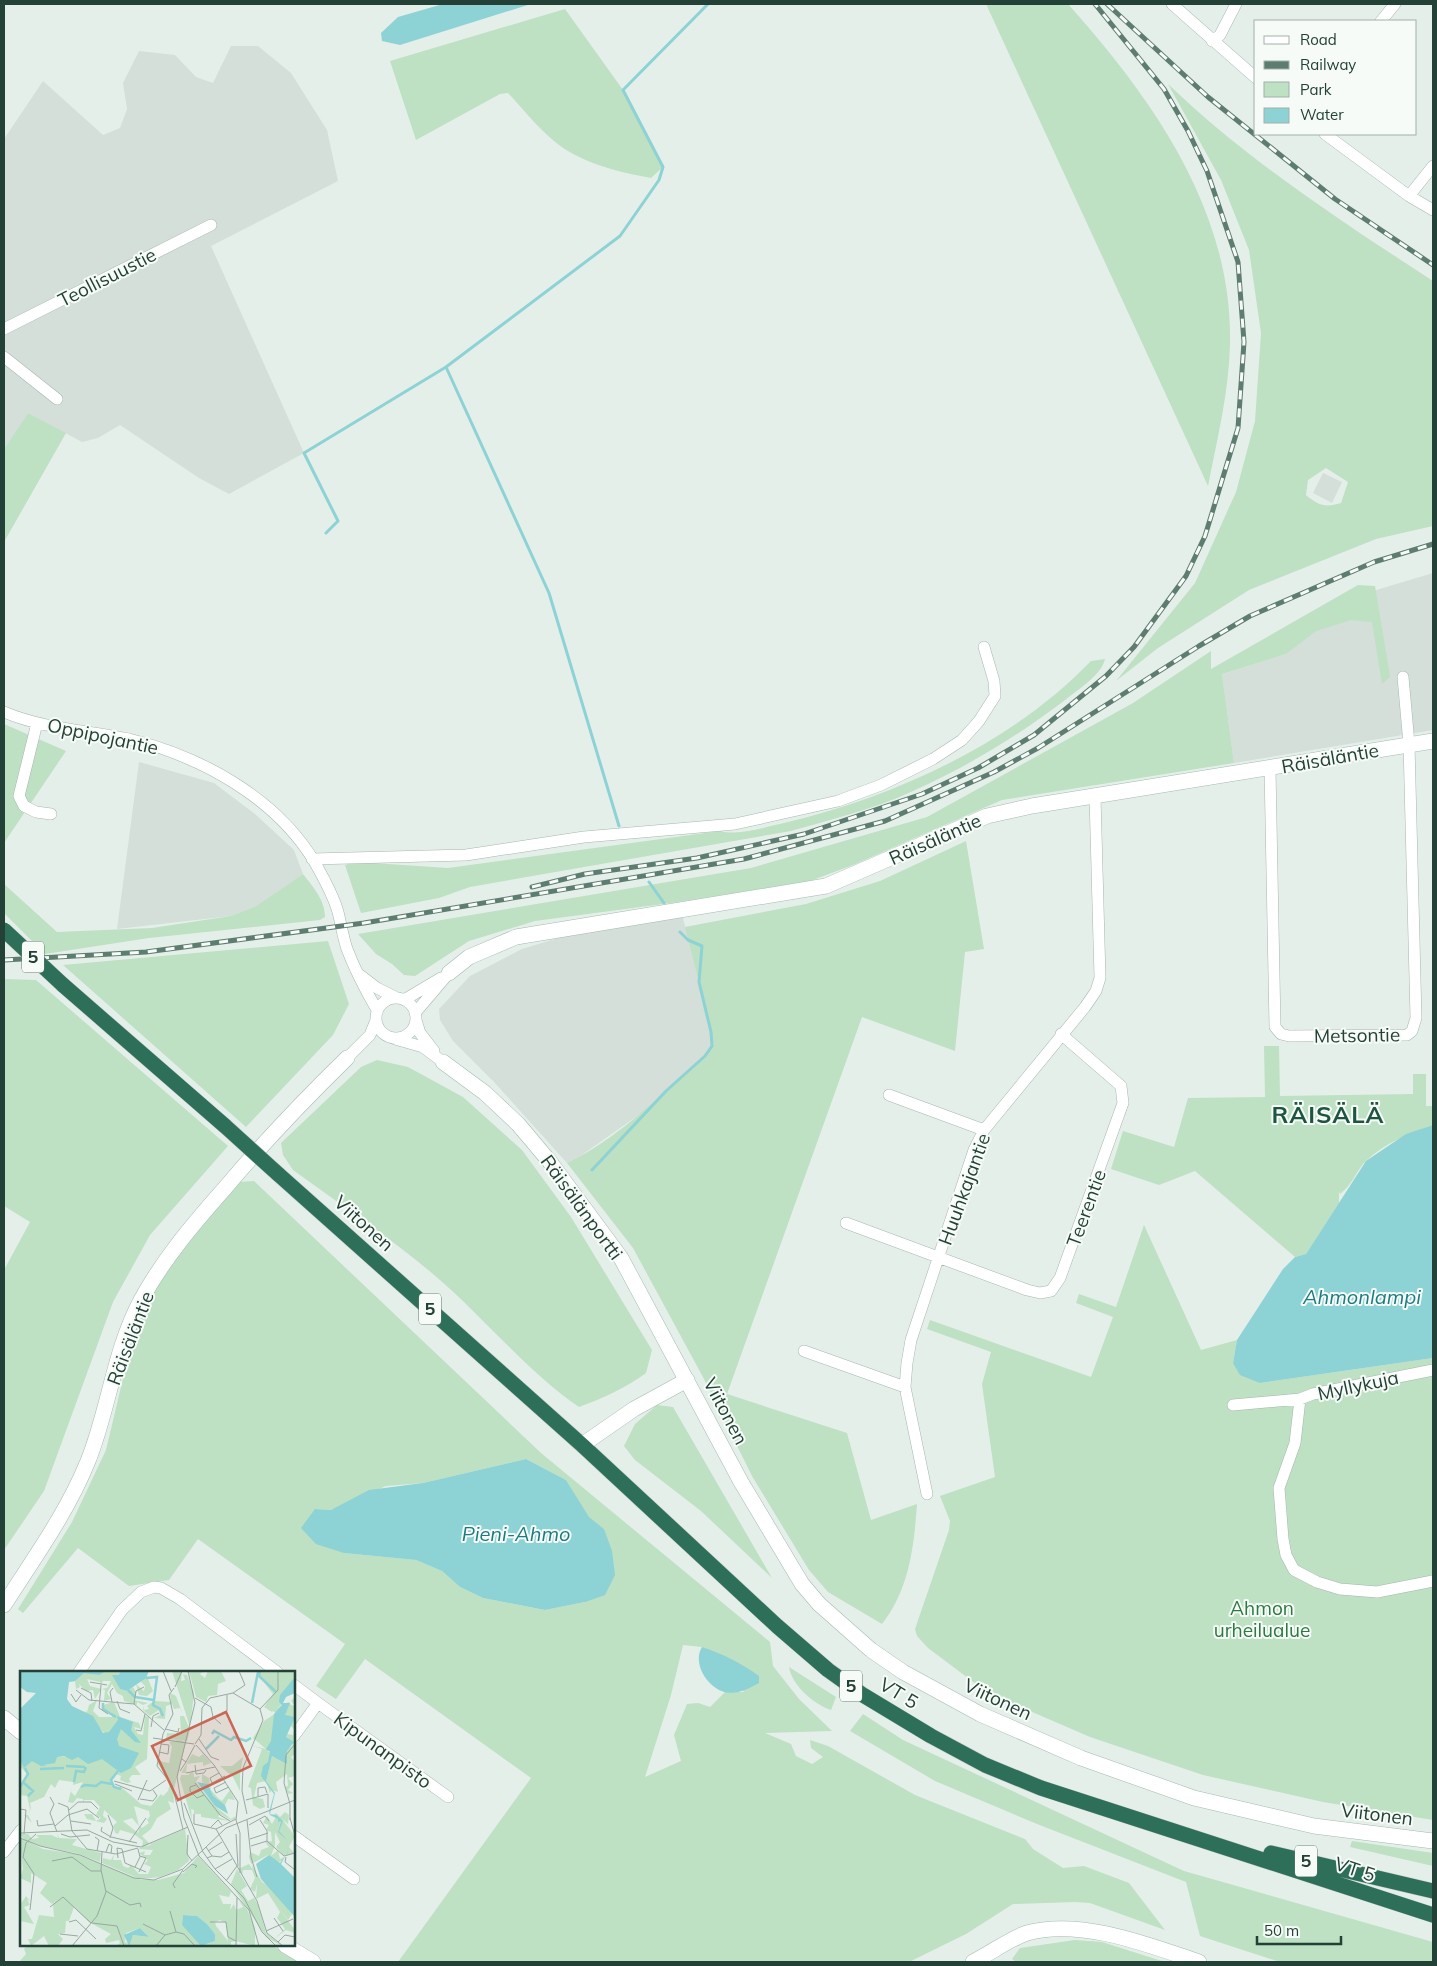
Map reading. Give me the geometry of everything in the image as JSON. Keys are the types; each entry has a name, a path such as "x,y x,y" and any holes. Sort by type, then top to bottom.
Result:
{"highway":[{"name":"Viitonen","path":"4,930 63,985 582,1445"},
{"name":"VT 5","path":"582,1445 777,1626 828,1670 863,1695 931,1736 985,1765 1040,1788 1433,1915"},
{"name":"VT 5","path":"1179,1832 1433,1890"}],"street":[{"path":"1172,4 1254,76"},
{"path":"1212,41 1220,35 1236,4"},
{"path":"1382,20 1395,4"},
{"path":"1326,135 1409,196 1433,210"},
{"path":"1409,196 1433,166"},
{"name":"Teollisuustie","path":"4,329 211,225"},
{"path":"4,357 57,399"},
{"path":"312,859 466,855 584,838 735,824 838,801 890,781 933,759 962,740 979,721 995,696 994,681 984,646"},
{"path":"1403,677 1409,744"},
{"name":"Oppipojantie","path":"4,712 61,729 136,741 171,751 210,769 245,791 278,818 312,859 327,884 337,910 347,948 376,1015"},
{"path":"37,723 19,796 24,806 36,812 51,814"},
{"name":"Räisäläntie","path":"449,973 469,957 516,937 826,886 987,816 1095,796 1433,741"},
{"name":"Metsontie","path":"1270,769 1275,1027 1281,1034 1289,1036 1403,1036 1412,1032 1416,1018 1409,744"},
{"name":"Huuhkajantie","path":"928,1494 905,1387 911,1340 974,1150 984,1130 1096,991 1100,978 1095,796"},
{"path":"358,972 377,988 400,999 413,1008 420,1033 443,1062"},
{"path":"347,1058 370,1034 376,1015 385,1001 400,999 449,973"},
{"path":"347,1058 374,1039 400,1038 411,1032 416,1017 449,973"},
{"path":"376,1015 381,1033 390,1038 423,1047 443,1062"},
{"name":"Teerentie","path":"846,1223 1027,1290 1040,1293 1051,1291 1060,1278 1123,1103 1121,1086 1061,1034"},
{"name":"Räisäläntie","path":"4,1605 73,1495 88,1459 122,1346 140,1302 160,1267 189,1228 282,1121 347,1058"},
{"name":"Räisälänportti","path":"443,1062 485,1093 518,1124 550,1162 621,1258 686,1380"},
{"path":"889,1096 984,1130"},
{"path":"804,1351 905,1387"},
{"name":"Myllykuja","path":"1433,1370 1300,1399 1295,1442 1279,1488 1286,1554 1294,1570 1317,1582 1340,1589 1378,1592 1433,1581"},
{"name":"Viitonen","path":"582,1445 634,1409 686,1380 770,1534 802,1584 849,1631 903,1672 980,1714 1072,1754 1194,1798 1314,1826 1433,1841"},
{"path":"1233,1405 1300,1399"},
{"path":"80,1671 122,1610 141,1592 161,1588 180,1599 277,1671"},
{"name":"Kipunanpisto","path":"295,1686 448,1797"},
{"path":"295,1735 318,1703"},
{"path":"4,1718 20,1731"},
{"path":"4,1852 20,1831"},
{"path":"295,1837 354,1879"},
{"path":"973,1962 1026,1933 1061,1928 1099,1932 1199,1962"},
{"path":"287,1946 313,1962"}],"shaded area":[{"path":"231,46 258,46 291,73 327,130 338,181 211,246 304,453 229,494 199,478 120,425 98,438 82,442 28,413 4,449 4,139 43,81 103,135 120,128 127,109 123,83 139,51 175,55 196,77 213,83"},
{"path":"1323,473 1342,482 1332,503 1313,493"},
{"path":"1433,573 1433,730 1234,763 1222,674 1286,654 1353,597"},
{"path":"139,762 214,783 255,814 294,850 303,874 256,906 231,916 117,929"},
{"path":"681,910 711,1031 712,1046 704,1056 647,1109 579,1157 567,1163 495,1083 453,1041 440,1020 439,1009 470,976 522,949 617,920"}],"green space":[{"path":"986,4 1068,4 1129,78 1157,118 1182,159 1202,203 1218,248 1227,295 1230,344 1229,362 1219,434 1208,486"},
{"path":"565,9 623,90 663,167 651,178 600,166 564,149 542,130 508,93 500,94 416,140 390,61"},
{"path":"1168,84 1198,112 1262,164 1364,236 1433,281 1433,526 1376,539 1249,590 1158,648 1116,681 1195,583 1236,492 1255,421 1261,333 1249,250 1221,180","holes":["1326,468 1348,482 1341,503 1322,505 1306,495 1308,480"]},
{"path":"28,413 66,433 4,542 4,449"},
{"path":"1358,585 1375,586 1390,677 1382,684 1372,622 1351,620 1316,631 1286,654 1222,674 1234,763 1002,800 853,865 810,881 678,902 535,921 469,941 415,976 404,975 392,964 376,954 358,934 751,868 927,817 1133,703 1211,651 1211,669"},
{"path":"1105,659 1100,670 1069,697 1032,724 974,760 934,781 884,803 791,831 470,887 439,898 361,913 345,865 357,862 448,868 720,831 744,832 825,812 908,782 988,742 1025,718 1059,691 1091,661"},
{"path":"4,724 66,751 4,843"},
{"path":"966,841 984,949 965,952 955,1051 862,1017 727,1394 847,1433 871,1520 917,1504 909,1567 898,1597 882,1624 828,1592 809,1570 752,1476 704,1379 633,1248 567,1163 603,1142 639,1115 704,1056 712,1046 711,1031 685,927 806,904 880,881"},
{"path":"303,874 318,894 323,905 325,917 320,920 149,938 45,954 4,913 4,884 57,932 152,928 231,916 256,906"},
{"path":"328,941 349,1004 333,1035 246,1127 63,965"},
{"path":"4,979 36,980 228,1146 150,1235 113,1302 44,1491 4,1550 4,1270 30,1222 4,1206"},
{"path":"1264,1046 1279,1046 1280,1096 1413,1094 1413,1074 1426,1074 1426,1106 1433,1106 1433,1125 1390,1144 1367,1160 1345,1190 1340,1194 1339,1191 1339,1203 1306,1254 1295,1257 1195,1171 1159,1185 1111,1169 1123,1131 1174,1147 1188,1098 1265,1097"},
{"path":"377,1060 408,1067 463,1097 522,1150 571,1217 652,1350 646,1373 614,1392 579,1407 541,1377 433,1274 382,1234 293,1170 283,1155 281,1143 361,1067"},
{"path":"254,1181 541,1453 770,1642 773,1666 799,1699 832,1731 765,1733 791,1744 796,1756 812,1764 823,1757 811,1748 810,1740 828,1746 915,1795 1025,1839 1033,1849 1063,1868 1084,1866 1129,1883 1165,1930 1090,1903 1013,1904 966,1934 909,1962 398,1962 531,1778 365,1659 336,1699 316,1686 345,1644 198,1539 169,1580 129,1586 78,1548 23,1613 18,1609 72,1522 106,1450 134,1332 158,1280 238,1182","holes":["526,1459 566,1480 589,1518 604,1529 585,1602 545,1610 483,1598 460,1587 442,1571 416,1560 344,1553 315,1509 331,1510 386,1486 423,1483","683,1645 702,1647 744,1692 725,1692 710,1707 698,1703 687,1704 674,1735 681,1761 645,1777 671,1695"]},
{"name":"Ahmon urheilualue","path":"1144,1225 1201,1350 1237,1340 1233,1363 1260,1383 1433,1358 1433,1820 1323,1802 1203,1775 1090,1737 988,1693 928,1648 917,1636 915,1629 949,1530 950,1521 940,1496 995,1477 982,1384 991,1352 927,1329 930,1320 1091,1377 1113,1317 1076,1303 1079,1294 1116,1307"},
{"path":"657,1405 673,1407 772,1578 701,1511 635,1460 624,1446 635,1424"},
{"path":"789,1667 836,1697 831,1710 817,1703 804,1693 794,1680"},
{"path":"863,1714 903,1740 1184,1871 1433,1942 1433,1962 1280,1962 1200,1936 1186,1882 1037,1824 935,1781 850,1731"},
{"path":"1352,1841 1433,1853 1433,1866 1350,1847"},
{"path":"1075,1940 1102,1942 1165,1962 1016,1962 1012,1959 1020,1948"},
{"path":"27,1946 273,1946 301,1962 19,1962 26,1954 24,1949"}],"water":[{"path":"443,4 531,4 400,45 382,41 381,33 398,17"},
{"name":"Ahmonlampi","path":"1433,1125 1433,1358 1260,1383 1240,1375 1233,1363 1237,1340 1283,1269 1295,1257 1306,1254 1366,1161 1406,1134"},
{"name":"Pieni-Ahmo","path":"526,1459 566,1480 589,1517 604,1529 612,1551 615,1575 605,1595 585,1602 545,1610 483,1598 460,1587 442,1571 416,1560 344,1553 316,1544 301,1528 315,1509 331,1510 369,1490 423,1483"},
{"path":"702,1647 725,1656 745,1667 759,1676 759,1683 738,1692 729,1693 718,1689 707,1680 700,1667 699,1653"}],"waterway":[{"path":"326,533 338,521 304,453 446,367 620,236 659,180 663,167 623,90 708,4"},
{"path":"446,367 549,593 619,826"},
{"path":"649,882 664,903"},
{"path":"592,1170 666,1091 705,1056 712,1046 711,1032 699,982 702,946 688,940 680,932"}],"railway":[{"path":"532,887 585,874 697,858 804,834 922,794 978,768 1034,735 1106,676 1134,647 1186,576 1205,536 1238,428 1244,342 1238,262 1207,171 1188,131 1164,89 1095,4"},
{"path":"1107,4 1208,97 1254,134"},
{"path":"1255,135 1335,199 1433,265"},
{"path":"4,960 146,952 364,923 744,859 885,821 994,772 1038,748 1250,616 1374,562 1433,544"}],"district":[{"name":"RÄISÄLÄ","path":"1328,1115"}]}
